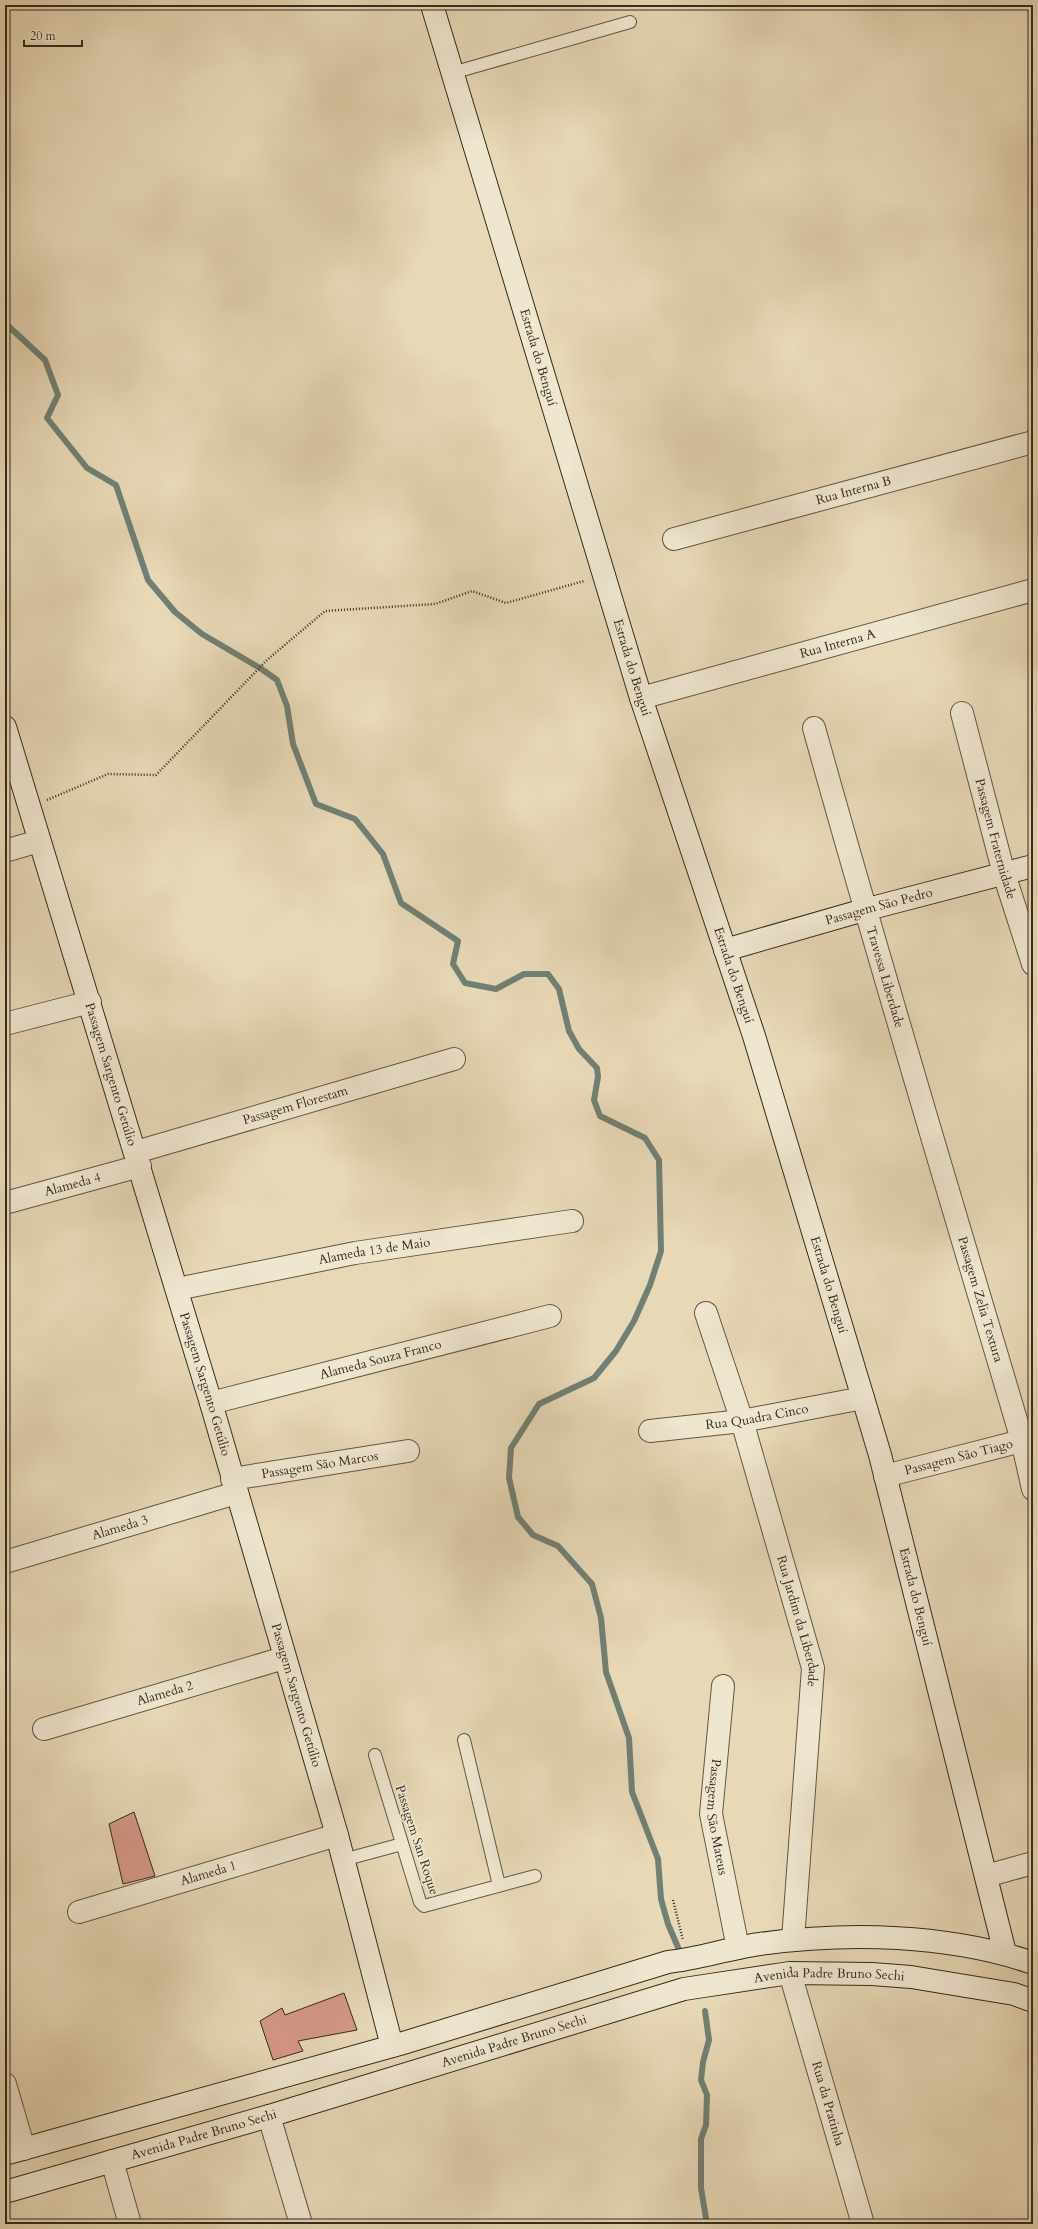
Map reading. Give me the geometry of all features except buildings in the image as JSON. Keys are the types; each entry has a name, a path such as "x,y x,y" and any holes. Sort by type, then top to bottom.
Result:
{"street":[{"name":"Estrada do Benguí","path":"432,5 641,698 725,950 864,1398 1005,1953"},
{"name":"Rua Interna B","path":"674,539 1033,442"},
{"name":"Rua Interna A","path":"641,698 1033,590"},
{"name":"Passagem Fraternidade","path":"962,712 1004,874 1033,964"},
{"name":"Passagem Sargento Getúlio","path":"5,727 138,1159 211,1403 336,1835 392,2046"},
{"name":"Travessa Liberdade","path":"814,728 864,910 925,1110"},
{"path":"5,851 39,841"},
{"name":"Passagem São Pedro","path":"725,950 864,910 1033,866"},
{"path":"5,1024 90,1002"},
{"name":"Passagem Florestam","path":"138,1159 454,1059"},
{"name":"Passagem Zelia Textura","path":"925,1110 1027,1439 1033,1489"},
{"name":"Alameda 4","path":"5,1203 138,1159"},
{"name":"Alameda 13 de Maio","path":"177,1289 355,1253 572,1221"},
{"name":"Rua Jardim da Liberdade","path":"706,1313 742,1421 813,1668 793,1940"},
{"name":"Alameda Souza Franco","path":"211,1403 550,1316"},
{"name":"Rua Quadra Cinco","path":"650,1432 742,1421 864,1398"},
{"name":"Passagem São Tiago","path":"885,1476 1027,1439"},
{"name":"Passagem São Marcos","path":"234,1486 408,1451"},
{"name":"Alameda 3","path":"5,1562 234,1486"},
{"name":"Alameda 2","path":"44,1729 284,1658"},
{"name":"Passagem São Mateus","path":"723,1686 711,1814 738,1948"},
{"name":"Alameda 1","path":"79,1912 336,1835"},
{"path":"986,1876 1033,1863"},
{"path":"5,2084 14,2151 392,2046 668,1962 688,1960 738,1948 793,1940 837,1936 909,1938 1005,1953 1033,1963"},
{"name":"Avenida Padre Bruno Sechi","path":"5,2192 270,2116 684,1990 792,1978 911,1977 1014,1994 1033,2002"},
{"name":"Rua da Pratinha","path":"792,1978 863,2224"},
{"path":"270,2116 301,2224"},
{"path":"112,2162 130,2224"}],"lane":[{"path":"452,73 630,22"},
{"path":"464,1740 499,1885"},
{"name":"Passagem San Roque","path":"375,1755 420,1902 424,1906 535,1876"},
{"path":"343,1860 402,1844"}],"path":[{"path":"29,808 108,774 156,776 267,660 325,611 435,604 472,591 506,603 605,575"},
{"path":"673,1900 688,1960"}],"waterway":[{"path":"5,323 45,360 58,395 47,418 87,468 116,485 148,580 175,612 202,634 260,668 277,680 287,706 293,744 316,804 355,819 383,854 401,903 458,941 453,964 465,983 496,989 524,974 548,974 559,989 569,1031 579,1049 597,1068 598,1077 594,1100 600,1116 645,1138 659,1160 661,1251 650,1285 634,1321 616,1351 594,1378 539,1404 511,1448 509,1478 518,1517 533,1535 558,1546 592,1584 601,1618 606,1672 629,1738 632,1792 658,1859 661,1899 668,1924 680,1952"},
{"path":"705,2011 709,2040 703,2062 701,2080 707,2095 706,2125 701,2139 701,2188 707,2224"}]}
